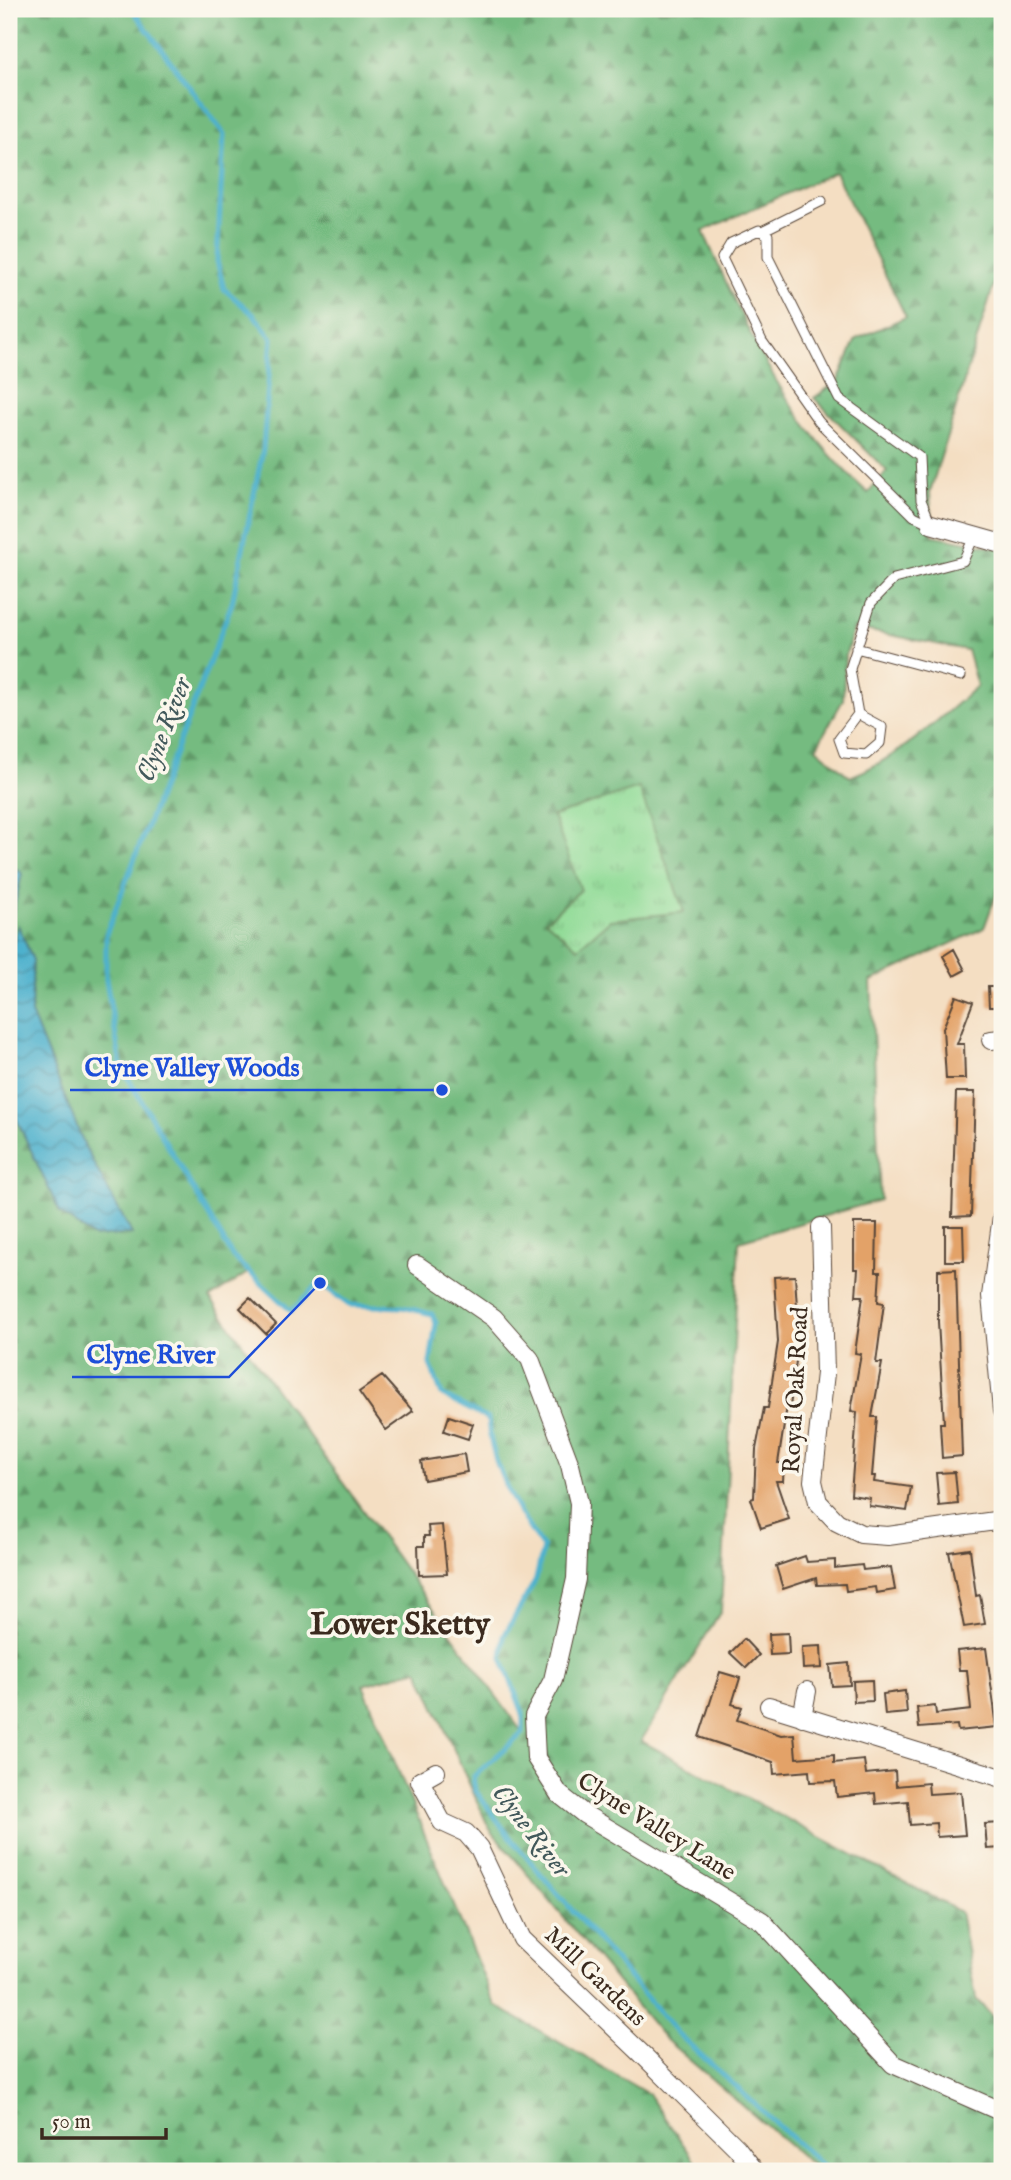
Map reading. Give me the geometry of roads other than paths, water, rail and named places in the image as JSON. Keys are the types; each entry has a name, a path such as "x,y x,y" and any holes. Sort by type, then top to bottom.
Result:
{"street":[{"path":"931,524 1002,544"},
{"path":"1002,1216 991,1296 1002,1411"},
{"name":"Royal Oak Road","path":"821,1227 814,1252 825,1373 813,1481 818,1502 837,1522 861,1534 888,1536 1002,1520"},
{"name":"Clyne Valley Lane","path":"417,1265 494,1318 530,1359 570,1465 579,1503 576,1579 553,1680 534,1716 536,1758 559,1794 583,1814 762,1921 892,2064 1002,2112"},
{"path":"802,1717 807,1691"},
{"path":"769,1706 1002,1778"},
{"name":"Mill Gardens","path":"436,1772 420,1780 430,1804 442,1822 466,1833 479,1848 522,1939 737,2148 755,2171"}],"lane":[{"path":"822,201 731,243 722,258 762,341 819,422 914,516 931,524"},
{"path":"764,230 768,235 768,257 839,399 919,457 921,500 931,524"},
{"path":"858,714 882,727 880,743 866,755 844,753 839,739 858,714 850,669 871,603 894,579 963,561 974,537"},
{"path":"856,648 961,676"}],"water":[{"path":"18,869 22,874 9,930 9,879"},
{"path":"18,925 33,960 31,1013 86,1149 132,1234 93,1237 60,1213 9,1103 9,960"}],"waterway":[{"name":"Clyne River","path":"132,9 224,134 217,261 224,289 254,315 272,338 263,449 232,603 106,934 106,980 121,1066 233,1257 291,1311 320,1283 349,1305 403,1307 432,1314 436,1323 430,1364 442,1395 488,1419 494,1453 506,1487 543,1548 536,1579 504,1636 502,1658 523,1713 523,1733 473,1777 475,1790 512,1840 677,2033 828,2171"}],"place":[{"name":"Clyne Valley Woods","path":"442,1090"},
{"name":"Clyne River","path":"320,1283"}],"district":[{"name":"Lower Sketty","path":"400,1623"}]}
